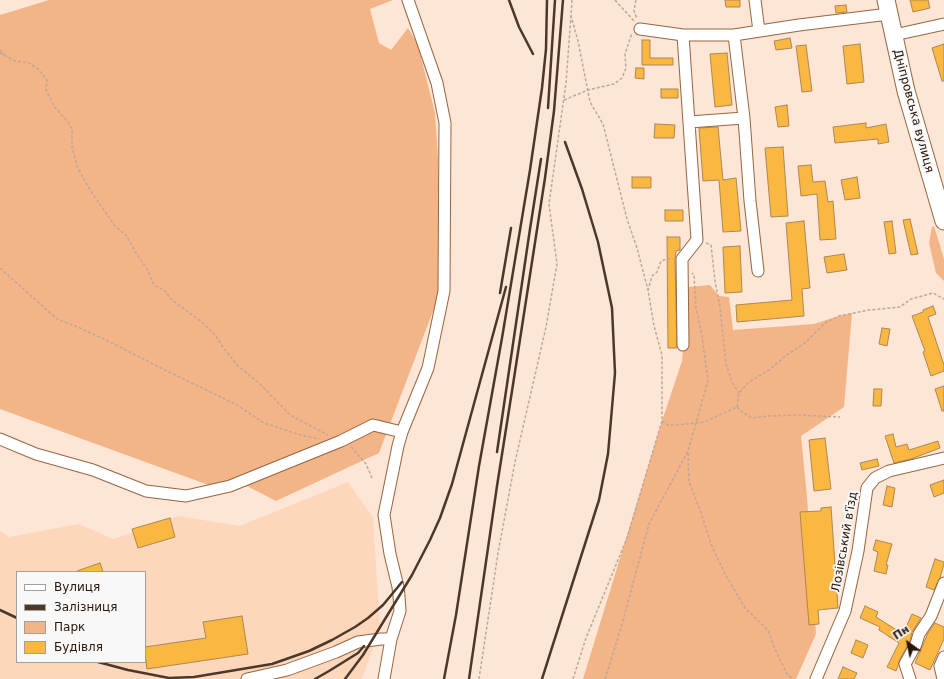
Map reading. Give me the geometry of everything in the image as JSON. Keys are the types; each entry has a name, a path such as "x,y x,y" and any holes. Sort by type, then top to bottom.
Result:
{"highway":[{"name":"Дніпровська вулиця","path":"888,7 906,91 943,217"}],"street":[{"path":"384,679 391,639 400,611 400,596 390,554 384,515 402,432 428,368 444,291 445,123 437,83 408,0"},
{"path":"755,0 759,31"},
{"path":"640,29 683,35 734,35 799,25 888,7"},
{"path":"894,35 944,24"},
{"path":"683,35 697,240 682,259 683,345"},
{"path":"734,35 744,118 750,201 758,271"},
{"path":"689,122 744,118"},
{"path":"0,440 36,454 93,470 146,491 186,496 230,486 341,441 372,425 402,432"},
{"name":"Лозівський в'їзд","path":"816,679 845,611 858,551 868,488 875,478 889,470 944,458"},
{"path":"910,679 905,664 916,644 919,634 941,599 944,583"},
{"path":"247,679 287,670 336,652 358,642 391,639"},
{"path":"943,679 940,666 944,657"}],"path":[{"path":"479,679 502,531 515,462 546,327 557,264 550,204 564,100 572,0"},
{"path":"615,0 640,29"},
{"path":"636,0 634,10 640,29"},
{"path":"571,16 578,41 590,102 603,124 627,219 637,248 648,290 654,326 662,355 662,421 627,538 586,638 573,679"},
{"path":"564,100 588,90 614,84 622,78 626,68 625,54 629,39 632,32 640,29"},
{"path":"0,50 8,57"},
{"path":"0,53 15,61 29,64 38,68 46,80 46,90 54,106 72,129 72,147 77,166 92,193 115,226 126,235 147,269 154,285 165,291 172,300 202,322 215,335 237,365 260,384 290,415 352,448 366,464 372,478"},
{"path":"697,240 711,245 726,364 732,382 739,393"},
{"path":"605,679 621,628 649,524 688,451 708,382 702,336 696,308 694,275 682,259 667,259 660,261 657,272 652,276 648,290"},
{"path":"0,268 57,319 114,344 237,405 264,423 304,436 324,440 341,441"},
{"path":"737,407 739,393 749,382 769,370 788,354 805,343 825,323 839,316 869,310 900,307 911,299 933,293 944,300"},
{"path":"662,421 668,425 704,422 737,407"},
{"path":"737,407 752,418 799,415 840,417"},
{"path":"688,451 689,481 702,513 711,544 724,572 745,608 768,630 787,674 793,679"}],"shaded area":[{"path":"348,482 373,517 380,628 362,679 0,679 0,531 9,537 79,524 113,539 178,516 240,526"}],"green space":[{"path":"49,0 393,0 370,9 379,43 391,50 408,28 418,45 435,113 438,158 438,298 379,453 276,501 243,484 225,491 0,409 0,15"},
{"path":"934,226 944,259 944,281 936,273 929,243 932,227"},
{"path":"710,285 719,296 729,297 733,330 814,324 852,313 844,407 801,436 807,497 816,634 796,679 583,679 662,421 682,361 688,287"}],"building":[{"path":"725,0 740,0 740,7 726,7"},
{"path":"910,0 928,0 930,8 913,12"},
{"path":"846,5 847,12 836,13 835,6"},
{"path":"790,38 792,48 776,50 774,41"},
{"path":"642,40 650,40 650,58 673,58 673,65 642,65"},
{"path":"860,44 864,82 847,84 843,46"},
{"path":"944,44 944,81 942,81 932,48"},
{"path":"806,45 812,91 802,92 796,46"},
{"path":"727,53 732,105 715,107 710,54"},
{"path":"636,68 644,68 644,79 635,78"},
{"path":"661,89 678,89 678,98 661,98"},
{"path":"787,105 789,126 778,127 775,107"},
{"path":"866,123 866,128 886,124 889,142 878,144 878,139 835,143 833,127"},
{"path":"655,124 675,125 674,138 654,138"},
{"path":"718,127 723,180 736,178 741,231 723,232 719,180 703,181 699,128"},
{"path":"783,147 788,216 771,217 765,148"},
{"path":"811,165 813,182 825,181 828,202 833,201 836,239 820,240 817,194 801,196 798,166"},
{"path":"632,177 651,177 651,188 632,188"},
{"path":"857,177 860,198 845,200 841,180"},
{"path":"665,210 683,210 683,221 665,221"},
{"path":"910,219 918,254 911,255 903,220"},
{"path":"804,221 810,288 802,289 804,316 737,322 736,305 792,300 786,223"},
{"path":"892,221 896,253 889,254 884,222"},
{"path":"667,237 680,237 680,250 676,251 675,259 677,348 668,348"},
{"path":"740,246 742,292 725,293 723,247"},
{"path":"844,254 847,270 827,273 824,257"},
{"path":"933,306 936,314 928,317 944,365 944,371 931,376 923,352 925,351 912,316"},
{"path":"882,328 890,329 887,346 879,344"},
{"path":"944,386 944,411 942,411 935,389"},
{"path":"874,389 882,389 881,406 873,406"},
{"path":"893,434 896,447 907,444 909,450 938,441 940,448 911,459 894,463 885,436"},
{"path":"825,438 831,489 814,491 809,440"},
{"path":"877,459 879,466 862,470 860,463"},
{"path":"944,480 944,493 934,497 930,485"},
{"path":"887,486 895,488 892,507 883,505"},
{"path":"831,507 838,608 818,610 819,624 809,625 800,512 821,511 821,508"},
{"path":"170,518 175,537 138,548 132,529"},
{"path":"876,540 892,544 886,565 888,565 886,574 874,571 878,552 873,550"},
{"path":"935,559 944,562 944,564 940,578 934,590 926,587"},
{"path":"100,563 103,571 77,571"},
{"path":"865,606 878,612 876,617 903,634 912,614 921,618 912,632 910,641 899,661 896,671 887,667 899,643 879,630 880,627 860,618"},
{"path":"242,616 248,654 147,669 146,647 206,638 203,622"},
{"path":"935,623 944,627 944,639 930,670 915,663 928,633"},
{"path":"856,640 868,645 863,658 851,653"},
{"path":"843,667 857,673 854,679 838,679"}],"railway":[{"path":"509,0 519,27 533,54"},
{"path":"444,679 530,170 546,49 547,0"},
{"path":"548,108 555,0"},
{"path":"469,679 497,486 545,178 554,111 563,0"},
{"path":"542,679 599,500 608,454 615,373 612,308 598,242 582,189 565,142"},
{"path":"497,452 541,159"},
{"path":"500,293 511,228"},
{"path":"345,679 363,655 412,575 440,518 452,484 506,287"},
{"path":"102,663 169,678 194,677 272,664 309,651 355,627 383,605 402,582"},
{"path":"0,610 16,618"},
{"path":"315,679 358,653 364,646"}]}
